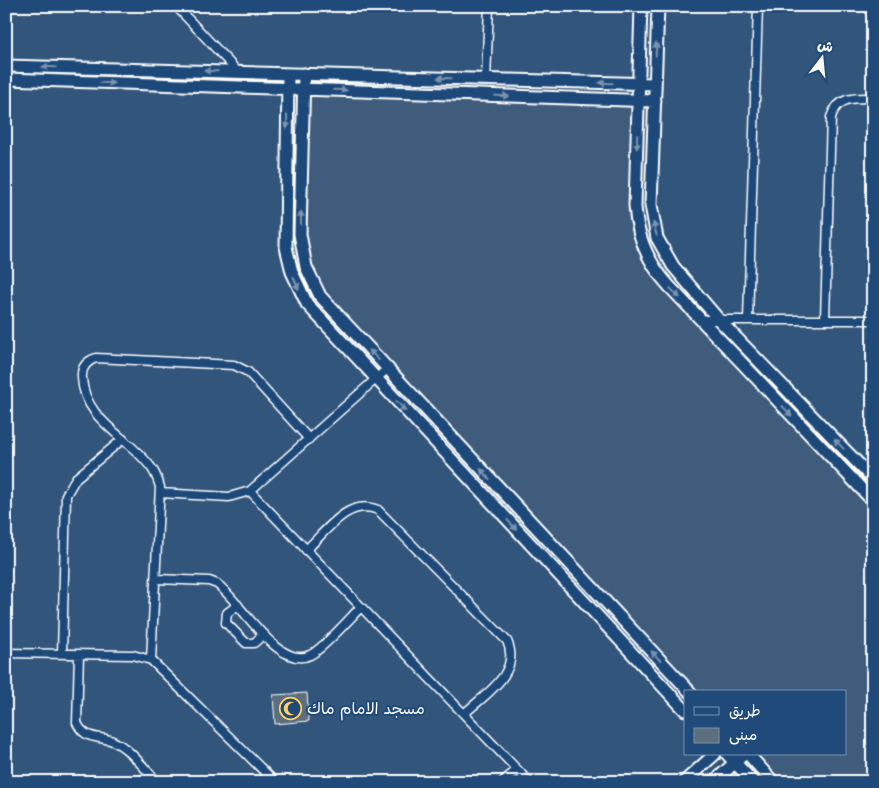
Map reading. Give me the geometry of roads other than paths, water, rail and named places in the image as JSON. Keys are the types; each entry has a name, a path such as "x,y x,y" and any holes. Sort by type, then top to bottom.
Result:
{"street":[{"path":"176,6 238,72"},
{"path":"486,80 489,6"},
{"path":"641,6 635,206 638,231 647,256 657,272 701,320 873,501"},
{"path":"658,6 651,205 657,238 673,266 719,320 873,479"},
{"path":"748,319 758,6"},
{"path":"6,66 655,84"},
{"path":"288,74 285,234 292,272 301,294 315,314 684,709"},
{"path":"304,74 300,234 306,268 326,305 688,690"},
{"path":"6,79 655,101"},
{"path":"824,319 831,116 838,104 847,99 873,98"},
{"path":"701,320 873,320"},
{"path":"151,660 160,493 153,470 92,411 85,398 82,374 84,366 93,359 234,365 248,372 309,439"},
{"path":"160,493 230,497 250,492 387,369"},
{"path":"62,654 66,495 76,478 122,439"},
{"path":"250,492 529,782"},
{"path":"306,550 350,509 361,506 373,508 383,514 507,640 511,659 505,676 464,714"},
{"path":"531,545 542,535"},
{"path":"156,579 213,582 220,586 285,654 296,657 312,655 361,607"},
{"path":"238,605 226,614 226,623 246,643 254,643 264,634"},
{"path":"6,653 133,655 151,660 275,782"},
{"path":"79,654 77,723 79,727 89,736 110,740 122,746 157,782"},
{"path":"684,782 713,756"},
{"path":"748,756 774,782"},
{"path":"714,782 731,758 753,782"},
{"path":"502,782 517,770"},
{"path":"140,782 149,774"}],"place":[{"name":"مسجد الامام ماك","path":"291,708"}]}
